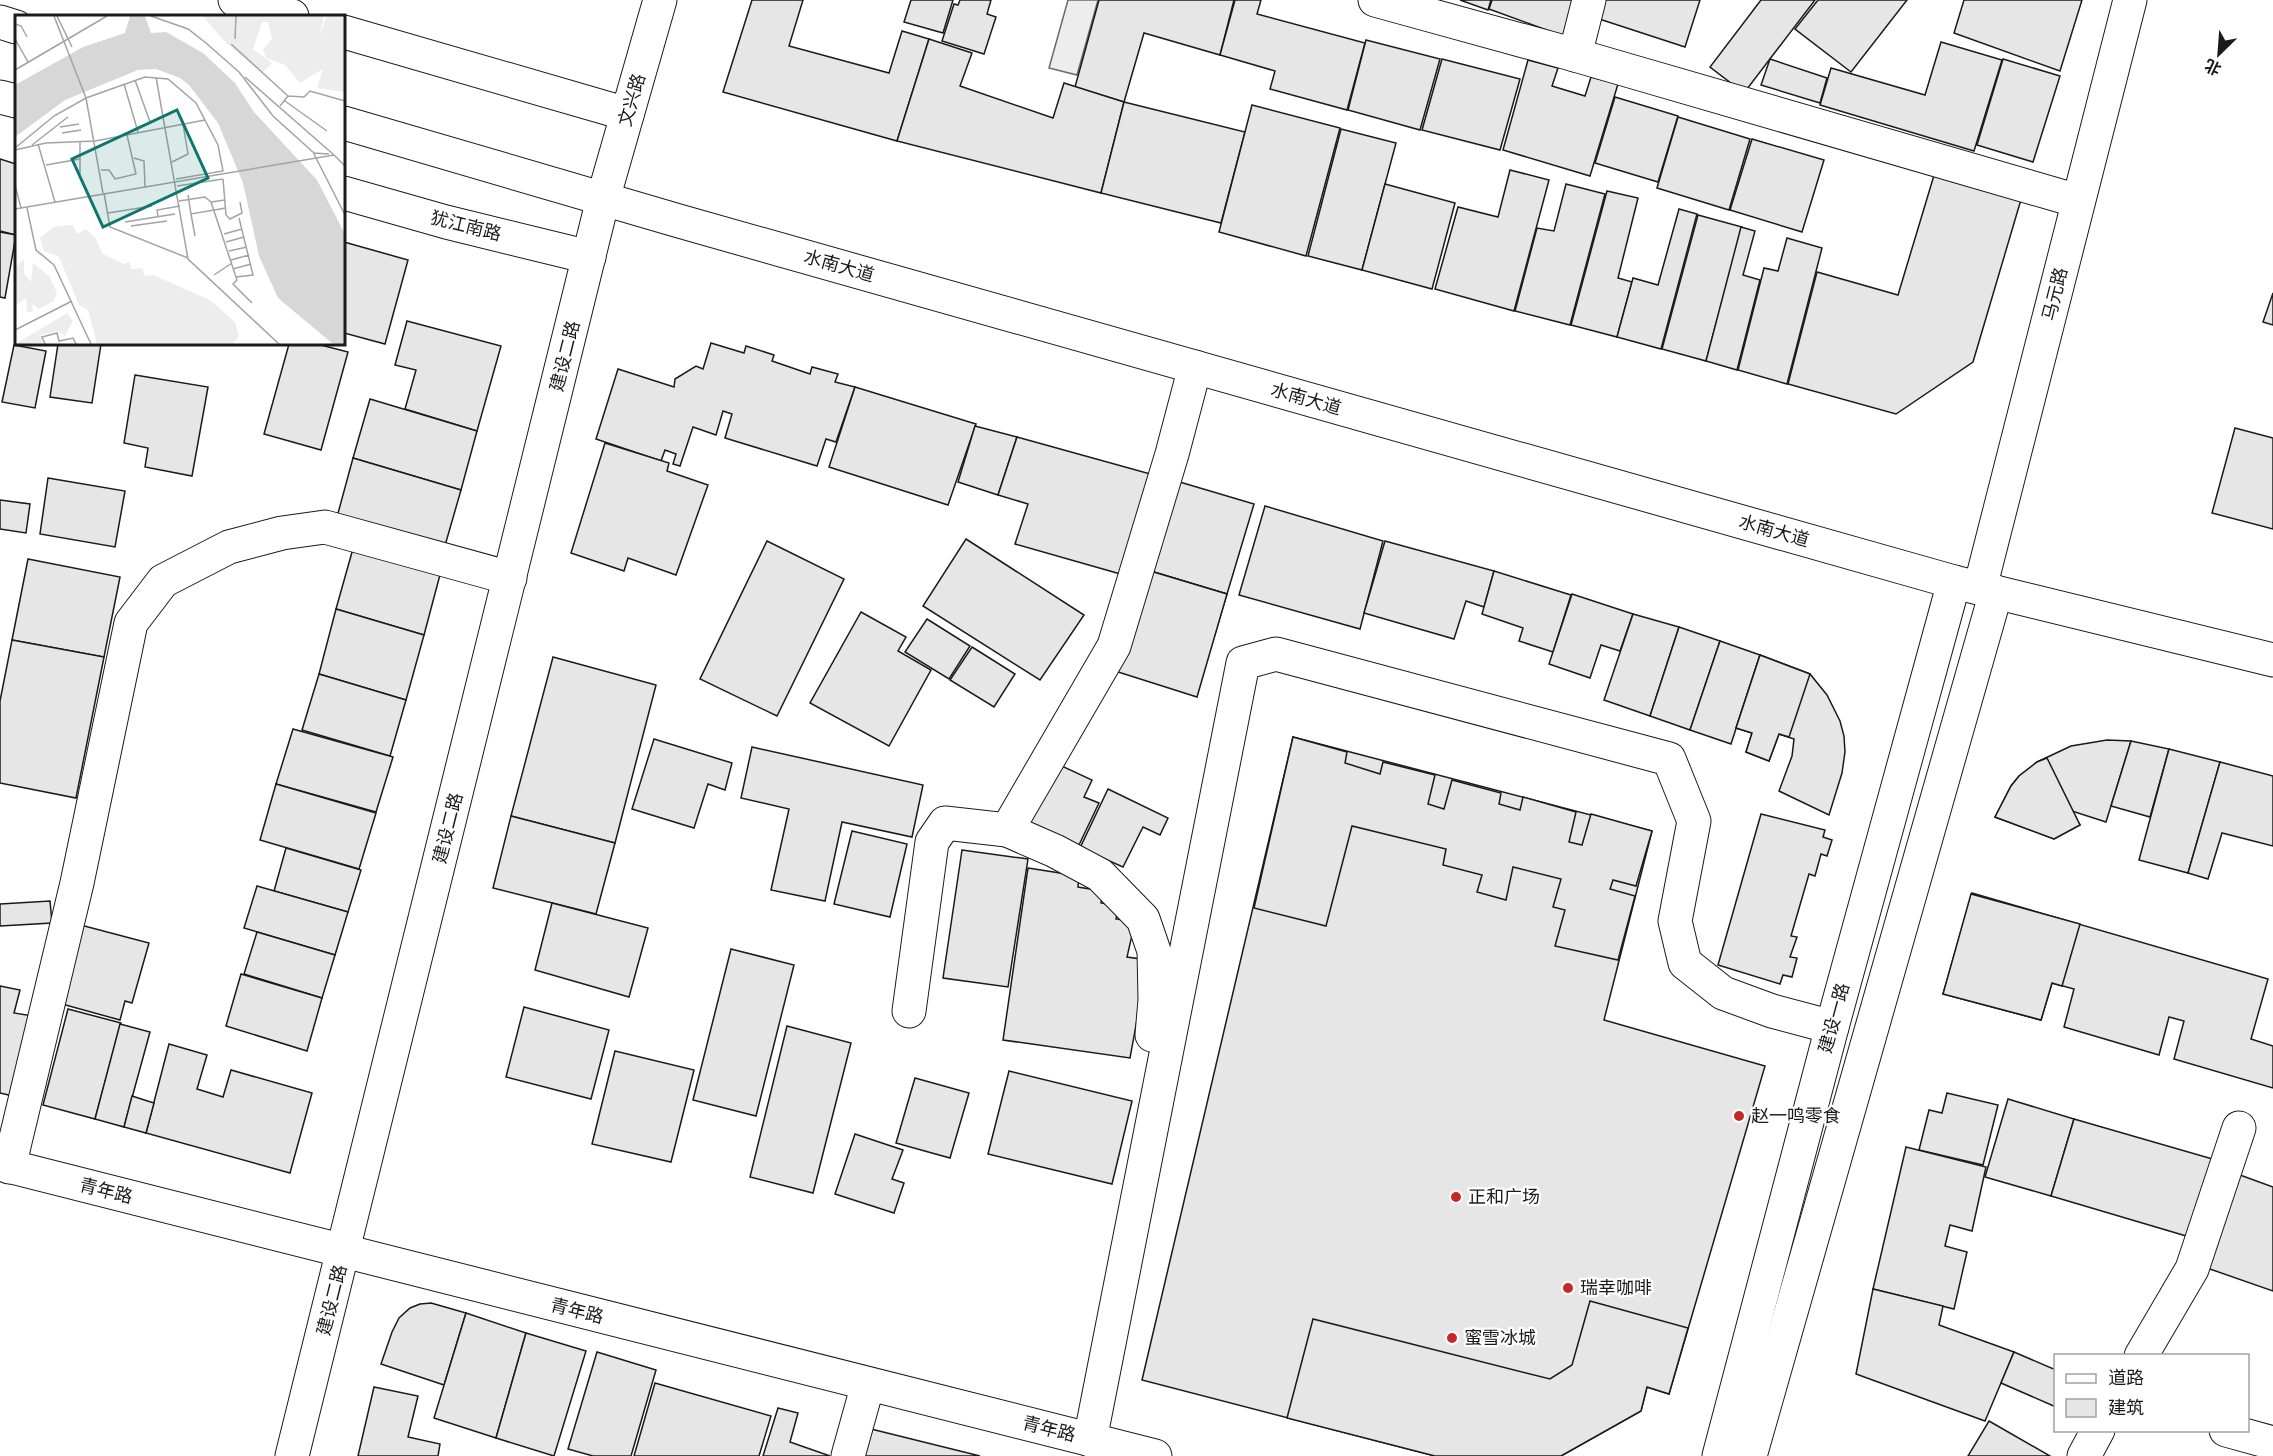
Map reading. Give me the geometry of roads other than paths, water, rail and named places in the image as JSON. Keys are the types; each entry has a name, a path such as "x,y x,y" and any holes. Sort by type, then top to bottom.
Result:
{"street":[{"path":"235,0 288,15"},
{"name":"文兴路","path":"603,199 660,0"},
{"path":"1375,0 1575,55 2078,201"},
{"path":"1575,55 1589,0"},
{"name":"马元路","path":"1977,587 2130,0"},
{"path":"0,22 15,27"},
{"path":"345,32 627,114"},
{"path":"0,97 15,101"},
{"name":"水南大道","path":"345,123 603,199 1977,587 2273,660"},
{"name":"犹江南路","path":"345,193 446,222 589,257"},
{"name":"建设二路","path":"292,1456 603,199"},
{"path":"1008,830 1114,646 1196,367"},
{"path":"4,1165 76,884 131,623 163,581 229,547 282,533 325,527 510,578"},
{"path":"1750,1456 1977,587"},
{"name":"建设一路","path":"1719,1456 1832,1028 1977,587"},
{"path":"1090,1440 1243,663 1276,654 1670,759 1694,821 1675,921 1685,963 1723,993 1772,1011 1832,1028"},
{"path":"909,1011 932,842 945,823 1008,830 1100,875 1143,919 1154,951 1155,1000 1141,1180"},
{"path":"2142,1354 2192,1269 2239,1128"},
{"name":"青年路","path":"4,1165 1155,1456"},
{"path":"848,1456 868,1384"},
{"path":"2084,1456 2097,1432"},
{"path":"2230,1432 2273,1443"}],"place":[{"name":"赵一鸣零食","path":"1739,1116"},
{"name":"正和广场","path":"1456,1197"},
{"name":"瑞幸咖啡","path":"1568,1288"},
{"name":"蜜雪冰城","path":"1452,1338"}]}
